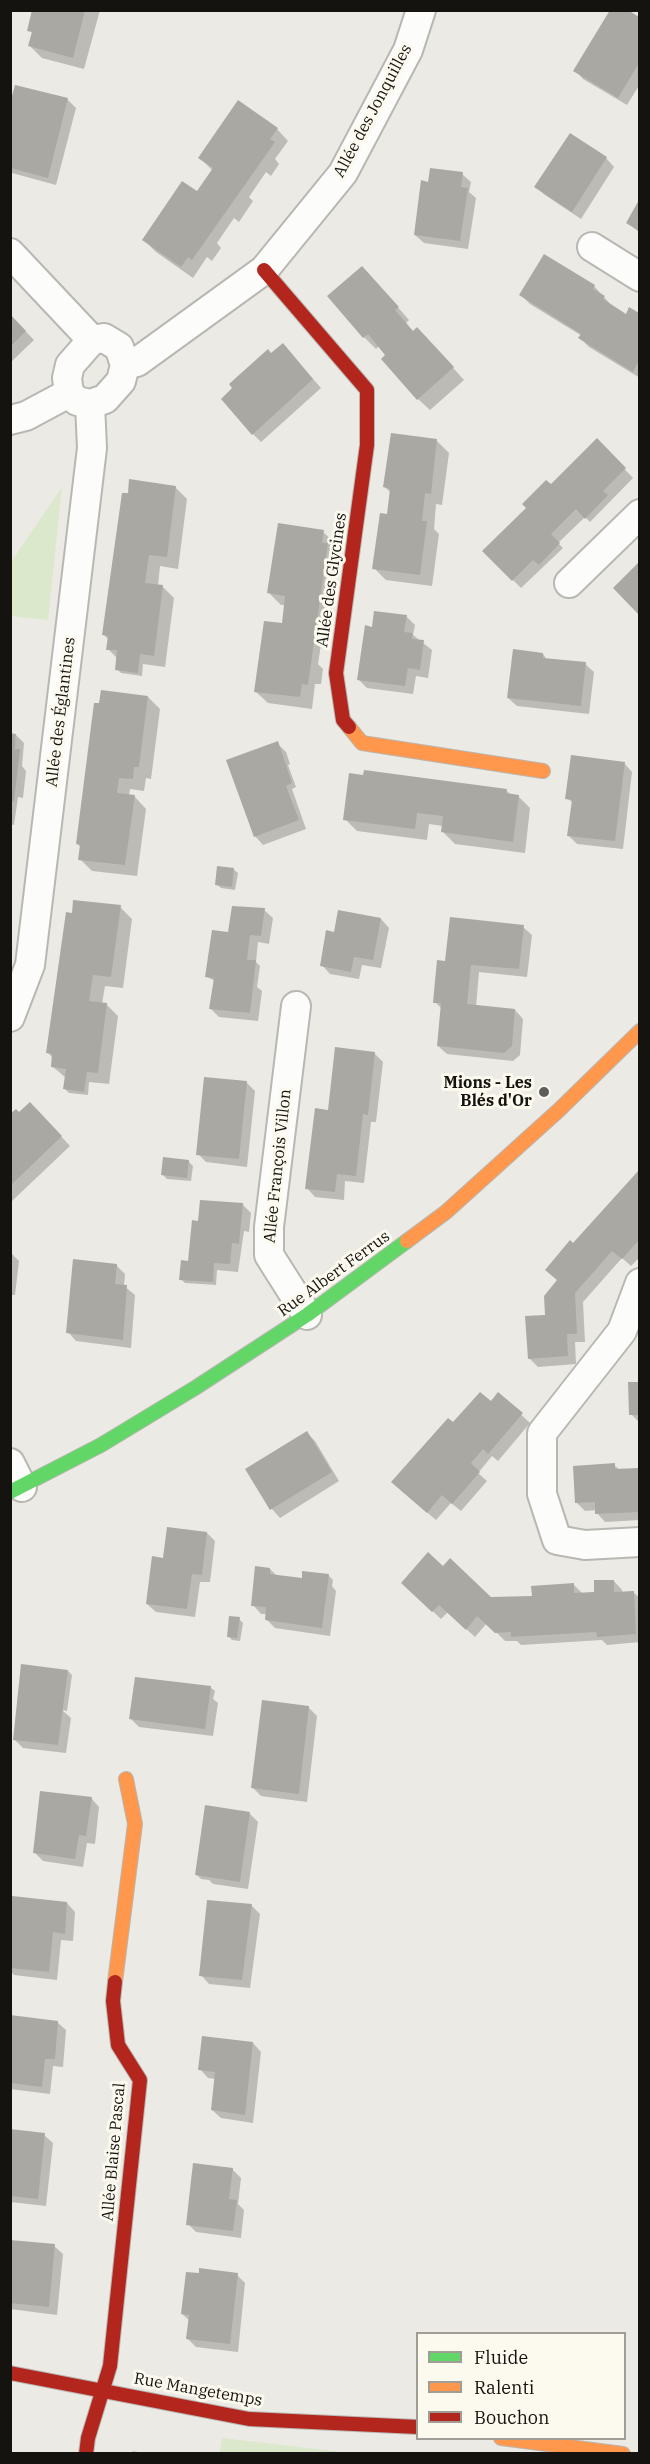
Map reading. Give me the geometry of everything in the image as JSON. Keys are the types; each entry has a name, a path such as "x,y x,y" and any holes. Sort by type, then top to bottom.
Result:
{"street":[{"name":"Allée des Jonquilles","path":"125,365 137,362 264,270 343,173 408,50 421,10"},
{"path":"592,247 639,277"},
{"path":"10,253 92,340"},
{"name":"Allée des Glycines","path":"264,270 367,390 367,445 336,673 343,720 362,743 543,771"},
{"path":"10,420 79,399 105,399 121,381 125,365 119,347 104,338 92,340 70,365 67,378 79,399"},
{"name":"Allée des Églantines","path":"10,1017 30,965 92,448 79,399"},
{"path":"570,583 639,514"},
{"name":"Allée François Villon","path":"296,1006 269,1227 269,1255 307,1315"},
{"name":"Rue Albert Ferrus","path":"14,1481 101,1445 195,1388 307,1315 446,1212 559,1110 639,1031"},
{"path":"639,1283 622,1331 542,1433 542,1494 557,1540 585,1545 639,1542"},
{"name":"Allée Blaise Pascal","path":"86,2454 88,2438 110,2366 140,2080 118,2045 113,2001 135,1824 126,1779"},
{"name":"Rue Mangetemps","path":"10,2373 249,2419 416,2427"},
{"path":"509,2440 623,2454"}],"green space":[{"path":"62,487 48,620 11,616 11,562"},
{"path":"222,2438 351,2453 220,2453"}],"building":[{"path":"32,10 85,10 73,58 28,46 32,32 27,31"},
{"path":"610,10 628,10 639,17 639,63 618,98 573,71"},
{"path":"15,85 68,98 48,178 10,168 10,103"},
{"path":"238,100 278,128 270,139 275,142 192,260 188,257 181,267 142,240 182,181 197,191 213,168 198,158"},
{"path":"570,133 607,157 572,212 534,187"},
{"path":"430,168 463,172 461,187 468,188 460,241 414,235 421,180 428,182"},
{"path":"639,200 639,231 626,223"},
{"path":"544,254 595,285 593,289 605,296 603,299 626,314 629,307 639,313 639,360 633,372 578,338 581,334 519,295"},
{"path":"362,266 399,307 395,310 413,331 417,327 454,367 417,400 381,359 385,355 368,334 363,338 327,296"},
{"path":"10,314 26,331 10,347"},
{"path":"283,343 313,379 252,435 221,399 232,388 229,384 268,349 271,353"},
{"path":"391,433 437,439 431,494 425,493 422,521 427,521 420,575 372,569 380,513 387,514 390,489 383,487"},
{"path":"597,438 626,468 603,491 608,495 585,519 576,509 551,534 560,543 539,565 533,560 512,581 482,551 526,508 522,504 546,480 551,484"},
{"path":"129,479 176,486 167,557 149,555 145,583 163,585 154,656 140,654 138,673 115,670 117,650 106,650 108,636 102,635 122,493 128,493"},
{"path":"278,523 324,530 322,543 328,543 308,685 302,684 300,697 254,692 264,621 282,623 285,596 267,593"},
{"path":"639,562 639,615 613,588"},
{"path":"374,611 407,615 404,632 413,633 412,639 424,640 420,670 408,668 405,686 357,680 365,625 372,627"},
{"path":"513,649 543,653 543,658 586,662 581,706 507,698"},
{"path":"101,690 148,696 139,767 134,767 133,779 119,778 117,793 135,795 125,865 78,860 80,845 76,844 94,703 99,703"},
{"path":"10,733 16,734 15,749 20,749 14,802 10,801"},
{"path":"278,741 292,783 286,786 299,820 254,837 226,760"},
{"path":"571,755 625,762 615,841 567,836 572,800 565,799"},
{"path":"364,770 507,789 506,793 519,795 513,842 441,832 443,816 417,813 415,829 343,820 349,773 363,775"},
{"path":"217,866 234,868 232,887 215,885"},
{"path":"73,900 121,905 111,977 93,975 89,1001 107,1003 98,1073 87,1072 84,1092 63,1089 66,1069 51,1067 52,1054 46,1053 66,912 72,913"},
{"path":"232,906 265,908 261,936 250,935 247,960 256,960 250,1013 209,1009 214,978 205,977 212,930 228,932"},
{"path":"338,910 381,918 373,960 354,957 351,972 320,966 326,930 334,932"},
{"path":"450,917 524,925 519,969 471,965 467,1004 515,1009 512,1046 504,1053 437,1046 441,1003 433,1003 437,960 445,961"},
{"path":"335,1047 375,1052 368,1115 363,1114 356,1176 337,1174 335,1192 305,1189 315,1108 328,1110"},
{"path":"204,1077 247,1081 239,1159 196,1155"},
{"path":"30,1102 62,1136 10,1186 10,1114 16,1109 19,1112"},
{"path":"163,1157 189,1160 187,1178 161,1175"},
{"path":"639,1170 639,1240 622,1259 612,1251 575,1293 577,1334 567,1334 568,1356 528,1359 525,1316 545,1315 544,1296 557,1280 545,1270 570,1240 573,1243"},
{"path":"200,1200 243,1203 239,1244 232,1243 230,1264 214,1263 213,1282 179,1280 181,1260 188,1261 192,1220 198,1221"},
{"path":"73,1259 117,1264 115,1284 127,1285 123,1340 66,1333"},
{"path":"628,1382 639,1382 639,1415 629,1415"},
{"path":"480,1392 491,1401 498,1392 523,1413 488,1454 483,1449 471,1463 480,1472 452,1504 442,1495 427,1513 391,1482 448,1418 453,1422"},
{"path":"307,1431 332,1472 270,1510 245,1469"},
{"path":"615,1463 615,1469 639,1468 639,1512 595,1514 595,1502 575,1503 573,1466"},
{"path":"167,1527 207,1532 202,1575 192,1574 187,1609 146,1604 152,1556 163,1558"},
{"path":"428,1552 443,1566 450,1558 491,1597 532,1596 531,1586 574,1583 574,1593 594,1592 594,1580 614,1580 614,1592 634,1591 636,1634 597,1637 596,1632 511,1637 511,1632 495,1633 477,1616 466,1630 439,1605 432,1612 401,1583"},
{"path":"255,1566 270,1568 270,1574 302,1578 302,1571 329,1574 322,1628 265,1620 266,1607 251,1606"},
{"path":"229,1616 240,1617 237,1638 227,1637"},
{"path":"21,1664 68,1670 58,1745 13,1740"},
{"path":"135,1677 211,1686 205,1729 129,1719"},
{"path":"262,1700 309,1706 299,1794 251,1788"},
{"path":"40,1791 92,1797 86,1836 79,1835 75,1859 33,1853"},
{"path":"205,1805 250,1812 240,1882 195,1875"},
{"path":"12,1896 67,1902 65,1934 53,1932 49,1972 10,1968"},
{"path":"207,1900 252,1904 242,1980 199,1976"},
{"path":"10,2015 58,2021 55,2059 45,2059 42,2087 10,2083"},
{"path":"202,2036 253,2042 245,2115 211,2110 215,2072 198,2070"},
{"path":"10,2129 45,2133 38,2199 10,2196"},
{"path":"193,2163 233,2168 229,2199 237,2200 233,2231 186,2225"},
{"path":"10,2240 55,2244 49,2307 10,2303"},
{"path":"199,2268 238,2273 230,2344 186,2339 189,2315 181,2314 186,2272 199,2273"}],"traffic: fast":[{"path":"10,1492 101,1445 195,1388 307,1315 407,1241"}],"traffic: slow":[{"path":"349,727 362,743 543,771"},
{"path":"407,1241 446,1212 559,1110 640,1031"},
{"path":"115,1982 135,1824 126,1779"},
{"path":"516,2440 623,2454"}],"traffic: jam":[{"path":"264,270 367,390 367,445 336,673 343,720 349,727"},
{"path":"86,2454 88,2438 110,2366 140,2080 118,2045 113,2001 115,1982"},
{"path":"10,2373 249,2419 416,2427"}],"place":[{"name":"Mions - Les Blés d'Or","path":"544,1092"}]}
